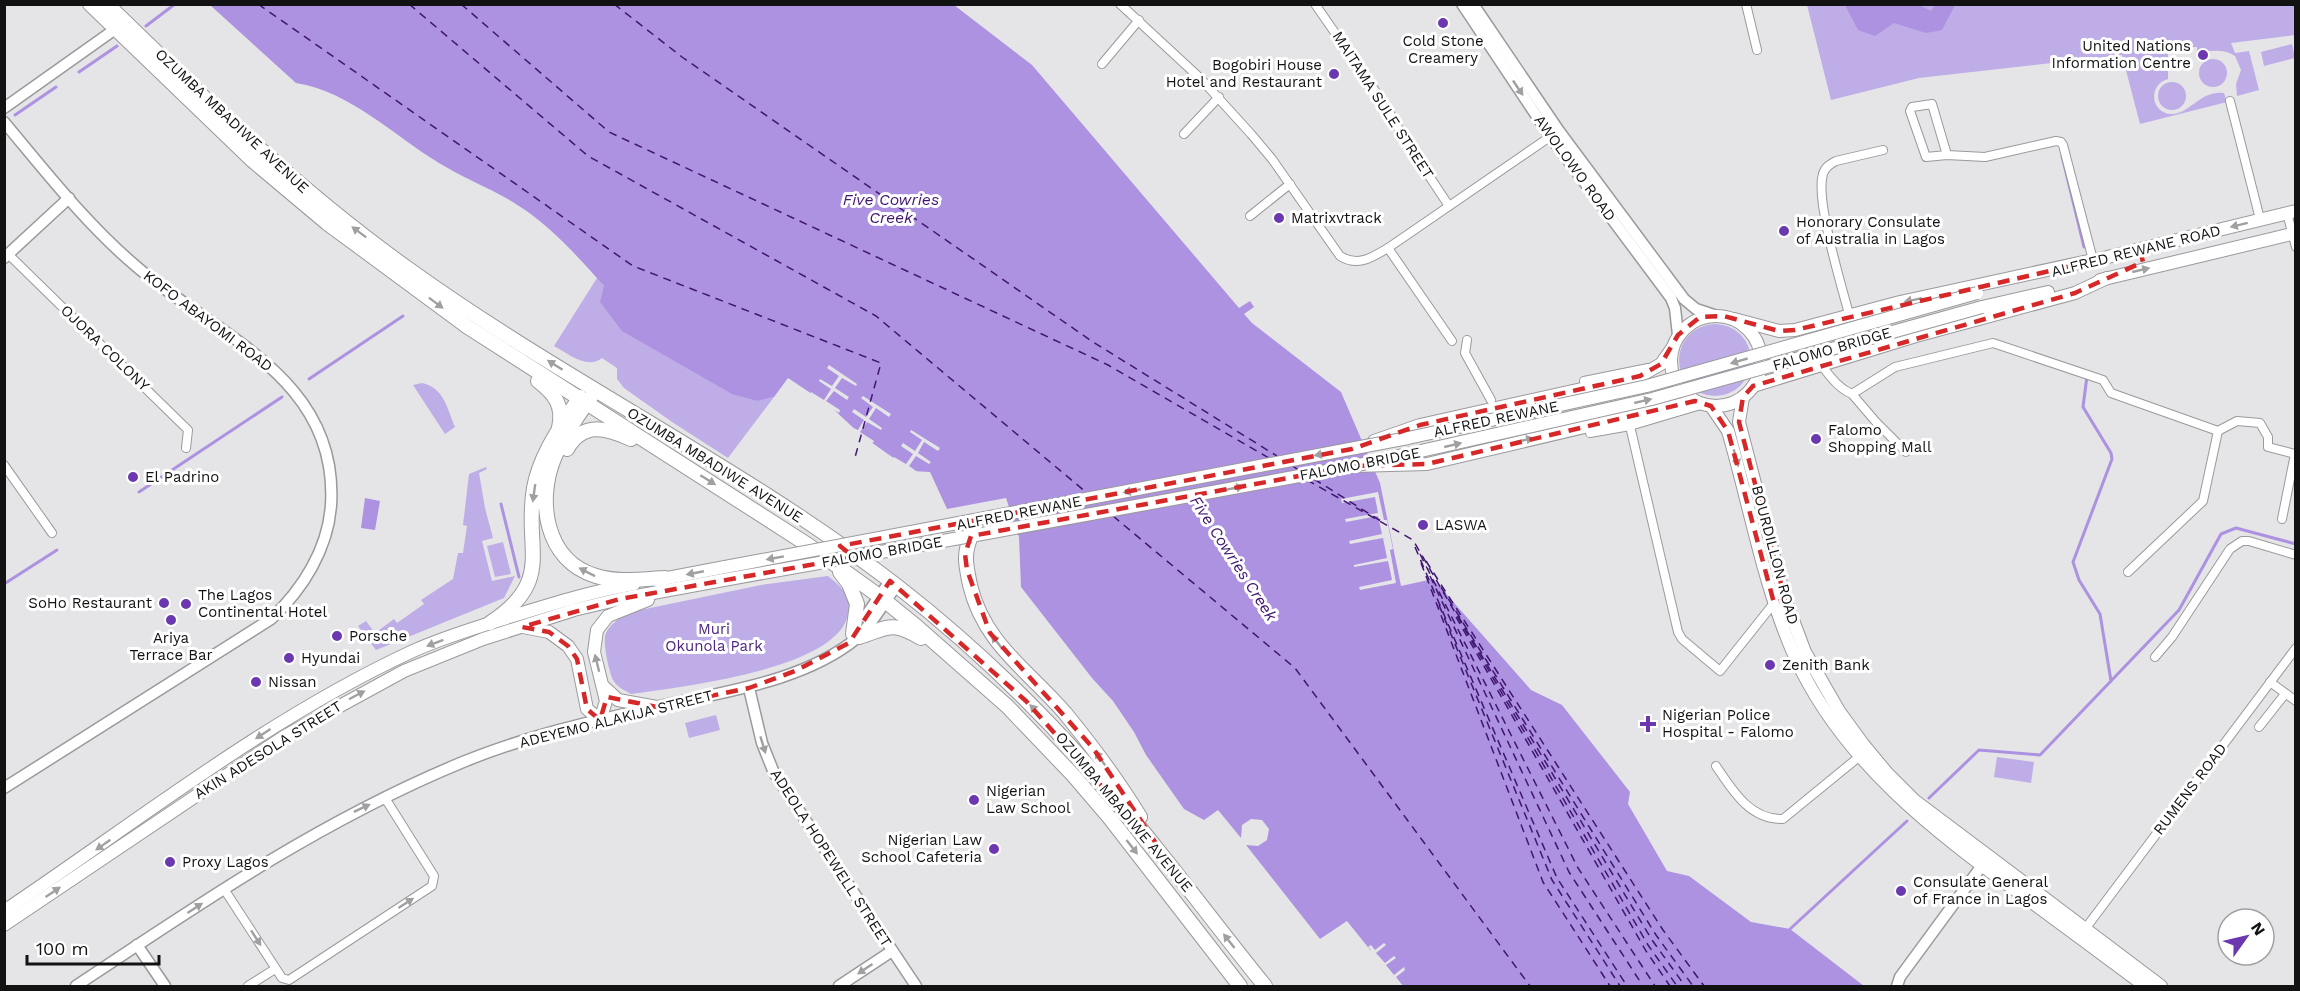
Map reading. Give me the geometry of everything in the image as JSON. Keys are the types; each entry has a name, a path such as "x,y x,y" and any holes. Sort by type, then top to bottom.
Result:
{"highway":[{"name":"OZUMBA MBADIWE AVENUE","path":"90,4 121,26 260,152 330,210 406,268 591,388 814,527 893,584 945,627 1026,701 1098,778 1167,860 1265,987"},
{"name":"OZUMBA MBADIWE AVENUE","path":"107,4 121,26 252,160 311,210 468,327 829,559 947,653 1014,713 1073,775 1240,987"},
{"path":"468,327 507,360 548,389 561,408 559,430"},
{"path":"591,388 558,450 551,472 545,497 546,519 554,541 571,562 596,576 618,580 665,578"},
{"path":"490,623 512,608 529,585 533,565 532,511 534,488 539,469 559,430 583,401"},
{"path":"551,472 573,440 590,430 610,431 658,449"},
{"path":"971,536 964,554 972,592 982,619 1001,647 1093,748 1126,794 1167,860"},
{"path":"829,559 854,594 857,604 854,638 879,628 895,627 914,633 947,653"}],"main road":[{"name":"ALFRED REWANE ROAD","path":"1977,293 2093,260 2291,212"},
{"name":"ALFRED REWANE ROAD","path":"1982,307 2294,233"},
{"path":"1703,404 1685,393 1677,384 1670,360 1678,335 1688,324 1700,318 1714,315 1779,331 1795,330 1849,314 2093,260"},
{"path":"1753,386 1916,336 2074,293 2107,278"},
{"name":"ALFRED REWANE","path":"727,573 1352,448 1668,381 1977,293"},
{"name":"FALOMO BRIDGE","path":"727,573 971,536 1354,466 1652,399 1982,307"},
{"path":"1354,466 1427,464 1649,411 1703,404 1733,403 1743,397 1753,386 1759,375 1761,361 1760,348 1749,331 1734,319"},
{"path":"1352,448 1420,425 1640,376 1661,364 1673,347"},
{"name":"BOURDILLON ROAD","path":"1743,397 1739,422 1779,601 1820,680 1863,744 1914,800 1985,862 2145,987"},
{"name":"BOURDILLON ROAD","path":"1703,404 1728,431 1796,660 1836,726 1860,756 1908,807 2085,929 2161,987"},
{"name":"AKIN ADESOLA STREET","path":"4,911 281,723 413,652 490,623 604,590 665,578 727,573"},
{"name":"AKIN ADESOLA STREET","path":"4,925 246,761 318,716 404,671 522,627 620,599 679,588 727,573"},
{"path":"522,627 549,632 568,646 577,659 587,709 600,720 606,701 594,652 594,639 602,622 618,611 679,588"},
{"path":"602,684 618,700 657,707"}],"street":[{"path":"1120,4 1219,97 1272,159 1340,256 1353,262 1363,261 1388,248 1555,134"},
{"name":"MAITAMA SULE STREET","path":"1315,4 1387,108 1449,206"},
{"name":"AWOLOWO ROAD","path":"1462,4 1671,298 1675,308 1678,335"},
{"name":"AWOLOWO ROAD","path":"1473,4 1555,134 1684,299 1696,309 1714,315"},
{"path":"1746,4 1757,50"},
{"path":"1102,64 1139,20"},
{"path":"4,108 121,26"},
{"path":"1184,134 1219,97"},
{"path":"2230,101 2260,219"},
{"path":"1947,155 1932,104 1912,107 1910,111 1924,156 1929,158 1947,155 1985,157 2056,141 2061,142 2093,260"},
{"name":"KOFO ABAYOMI ROAD","path":"4,122 69,198 134,265 255,354 297,393 316,424 327,454 332,490 331,509 324,540 316,560 291,597 271,619 4,788"},
{"path":"1849,314 1821,196 1822,176 1828,165 1836,161 1883,150"},
{"path":"1250,216 1290,184"},
{"path":"6,256 69,198"},
{"path":"2291,212 2295,247"},
{"path":"1388,248 1452,340"},
{"name":"OJORA COLONY","path":"6,256 188,430 186,448"},
{"path":"1467,340 1465,353 1491,400"},
{"path":"1852,394 1894,367 1994,343 2103,380 2111,393 2218,431 2237,421 2260,423 2268,437 2268,447 2295,454 2282,519"},
{"path":"1584,381 1661,364"},
{"path":"1821,365 1835,382 1852,394 1906,452"},
{"path":"1590,434 1630,426 1703,404"},
{"path":"1630,426 1678,632 1682,639 1720,671 1779,601"},
{"path":"2128,572 2203,501 2218,431"},
{"path":"4,465 52,533"},
{"path":"2154,657 2172,637 2230,549 2236,544 2249,541 2295,555"},
{"name":"ADEYEMO ALAKIJA STREET","path":"76,987 137,945 299,842 352,813 464,762 507,746 600,720 749,688 825,658 854,638 893,584"},
{"name":"RUMENS ROAD","path":"2085,929 2295,648"},
{"path":"2270,682 2295,701"},
{"name":"ADEOLA HOPEWELL STREET","path":"749,688 762,743 774,773 916,987"},
{"path":"2259,727 2285,694"},
{"path":"1716,766 1740,798 1755,813 1768,819 1783,819 1860,756"},
{"path":"224,889 275,969 282,978 289,980 432,886 434,876 385,798"},
{"path":"1897,987 1900,976 1985,862"},
{"path":"137,945 165,987"},
{"path":"839,987 892,951"},
{"path":"248,987 275,969"}],"highlighted area":[{"path":"2140,250 2143,262 2075,293 1753,386 1743,397 1739,422 1785,599 1774,603 1728,431 1711,406 1695,401 1427,464 1354,466 971,536 965,554 967,570 990,633 1093,748 1167,860 1026,701 890,581 849,643 795,671 749,688 657,707 607,697 600,720 587,709 577,659 568,646 549,632 522,627 620,599 854,557 840,546 1352,449 1420,425 1640,376 1661,364 1678,335 1700,317 1724,316 1779,331 1795,330"}],"green space":[{"path":"1807,5 2295,5 2295,35 2231,43 2235,53 2249,51 2259,90 2237,96 2236,84 2241,70 2235,56 2221,51 2197,51 2197,47 2168,50 2168,79 2161,82 2154,93 2156,105 2160,109 2165,113 2178,113 2202,98 2216,93 2224,93 2227,102 2140,124 2122,55 1919,78 1831,100"},
{"path":"2292,44 2295,58 2264,66 2261,52"},
{"path":"2213,59 2223,63 2227,73 2223,83 2213,87 2203,83 2199,73 2203,63"},
{"path":"2172,82 2182,86 2186,96 2182,106 2172,110 2162,106 2158,96 2162,86"},
{"path":"597,278 604,286 758,401 774,397 728,458 624,388 617,379 617,368 602,358 584,362 554,346"},
{"path":"1708,324 1722,324 1741,334 1751,353 1751,367 1741,386 1722,396 1708,396 1689,386 1679,367 1679,353 1689,334"},
{"path":"422,383 435,389 447,406 455,427 445,434 413,385"},
{"path":"486,467 487,469 479,473 493,538 482,541 492,581 515,576 504,598 376,650 358,626 366,621 375,633 394,619 397,623 424,604 421,600 453,579 458,553 463,553 467,526 463,525 469,474"},
{"path":"503,542 511,574 495,577 487,546"},
{"name":"Muri Okunola Park","path":"828,576 846,594 849,611 835,636 813,651 785,663 751,673 654,691 631,694 613,680 606,656 605,637 610,627 626,613 761,585"},
{"path":"716,715 720,730 689,738 685,723"},
{"path":"1997,757 2034,762 2031,783 1994,777"}],"water":[{"path":"1848,4 1919,5 1931,11 1935,5 1955,5 1942,30 1926,33 1894,23 1875,36 1858,30 1846,7"},
{"name":"Five Cowries Creek","path":"210,5 954,5 1032,65 1239,308 1250,301 1254,307 1244,314 1252,323 1341,392 1380,483 1401,586 1433,579 1531,690 1562,705 1630,792 1628,804 1667,871 1689,876 1751,922 1790,929 1864,986 1399,986 1347,921 1320,939 1246,845 1258,846 1267,840 1269,829 1262,820 1251,819 1242,825 1241,838 1218,810 1204,820 1184,809 1146,755 1113,701 1092,678 1021,587 1019,537 1006,498 947,509 930,472 912,471 861,435 830,406 788,378 774,397 758,401 732,394 622,331 600,302 604,286 539,220 507,198 439,163 353,105 335,95 296,83"},
{"path":"365,498 380,501 375,530 361,528"}],"pier":[{"path":"829,365 857,384 856,386 842,378 835,388 849,397 847,400 834,391 826,401 840,410 839,413 810,395 811,392 824,400 831,389 819,381 820,379 832,386 839,376 827,368"},
{"path":"863,396 891,414 889,417 876,408 869,419 882,428 881,430 867,422 860,432 874,441 872,444 844,424 858,430 864,420 852,412 854,409 866,417 873,407 861,398"},
{"path":"911,430 940,448 938,451 924,442 918,453 931,462 929,464 916,456 909,466 922,475 915,474 892,459 894,457 906,464 913,454 901,446 903,443 915,451 922,440 910,432"},
{"path":"1378,492 1393,549 1390,550 1396,583 1360,590 1359,587 1392,580 1388,561 1354,567 1354,565 1387,558 1383,538 1350,544 1349,541 1382,534 1378,516 1346,522 1345,519 1378,513 1375,497 1342,503 1341,499"},
{"path":"1384,943 1386,945 1376,953 1385,963 1394,956 1396,958 1386,965 1394,975 1404,967 1405,970 1396,977 1403,986 1396,986 1369,952 1371,950 1368,947 1371,945 1375,950"}],"waterway":[{"path":"146,26 175,4"},
{"path":"79,72 117,46"},
{"path":"15,115 56,87"},
{"path":"2062,156 2084,247"},
{"path":"309,379 403,316"},
{"path":"2087,376 2083,407 2111,453 2112,459 2073,562 2079,580 2100,614 2111,681"},
{"path":"139,492 282,397"},
{"path":"501,504 519,577"},
{"path":"1929,798 1979,750 2040,755 2179,610 2221,534 2236,528 2296,544"},
{"path":"4,584 57,550"},
{"path":"1790,929 1907,821"}],"ferry route":[{"path":"258,4 633,266 881,363 854,461"},
{"path":"409,4 588,156 876,316 1087,493"},
{"path":"461,4 609,132 1108,365 1269,458"},
{"path":"614,4 682,57 1093,342 1277,456"},
{"path":"1291,465 1300,471"},
{"path":"1314,479 1384,523"},
{"path":"1307,480 1413,540 1648,945 1677,986"},
{"path":"1113,516 1295,668 1530,986"},
{"path":"1415,547 1557,878 1627,986"},
{"path":"1420,554 1578,868 1655,986"},
{"path":"1426,561 1663,930 1704,986"},
{"path":"1421,563 1543,882 1610,986"},
{"path":"1430,576 1569,872 1643,986"},
{"path":"1441,587 1656,935 1693,986"},
{"path":"1439,605 1552,880 1620,986"},
{"path":"1458,616 1652,940 1685,986"},
{"path":"1456,617 1646,951 1670,986"}],"place":[{"name":"Cold Stone Creamery","path":"1443,23"},
{"name":"United Nations Information Centre","path":"2203,55"},
{"name":"Bogobiri House Hotel and Restaurant","path":"1334,74"},
{"name":"Matrixvtrack","path":"1279,218"},
{"name":"Honorary Consulate of Australia in Lagos","path":"1784,231"},
{"name":"Falomo Shopping Mall","path":"1816,439"},
{"name":"El Padrino","path":"133,477"},
{"name":"LASWA","path":"1423,525"},
{"name":"SoHo Restaurant","path":"164,603"},
{"name":"The Lagos Continental Hotel","path":"186,604"},
{"name":"Ariya Terrace Bar","path":"171,620"},
{"name":"Porsche","path":"337,636"},
{"name":"Hyundai","path":"289,658"},
{"name":"Zenith Bank","path":"1770,665"},
{"name":"Nissan","path":"256,682"},
{"name":"Nigerian Police Hospital - Falomo","path":"1648,724"},
{"name":"Nigerian Law School","path":"974,800"},
{"name":"Nigerian Law School Cafeteria","path":"994,849"},
{"name":"Proxy Lagos","path":"170,862"},
{"name":"Consulate General of France in Lagos","path":"1901,891"}]}
